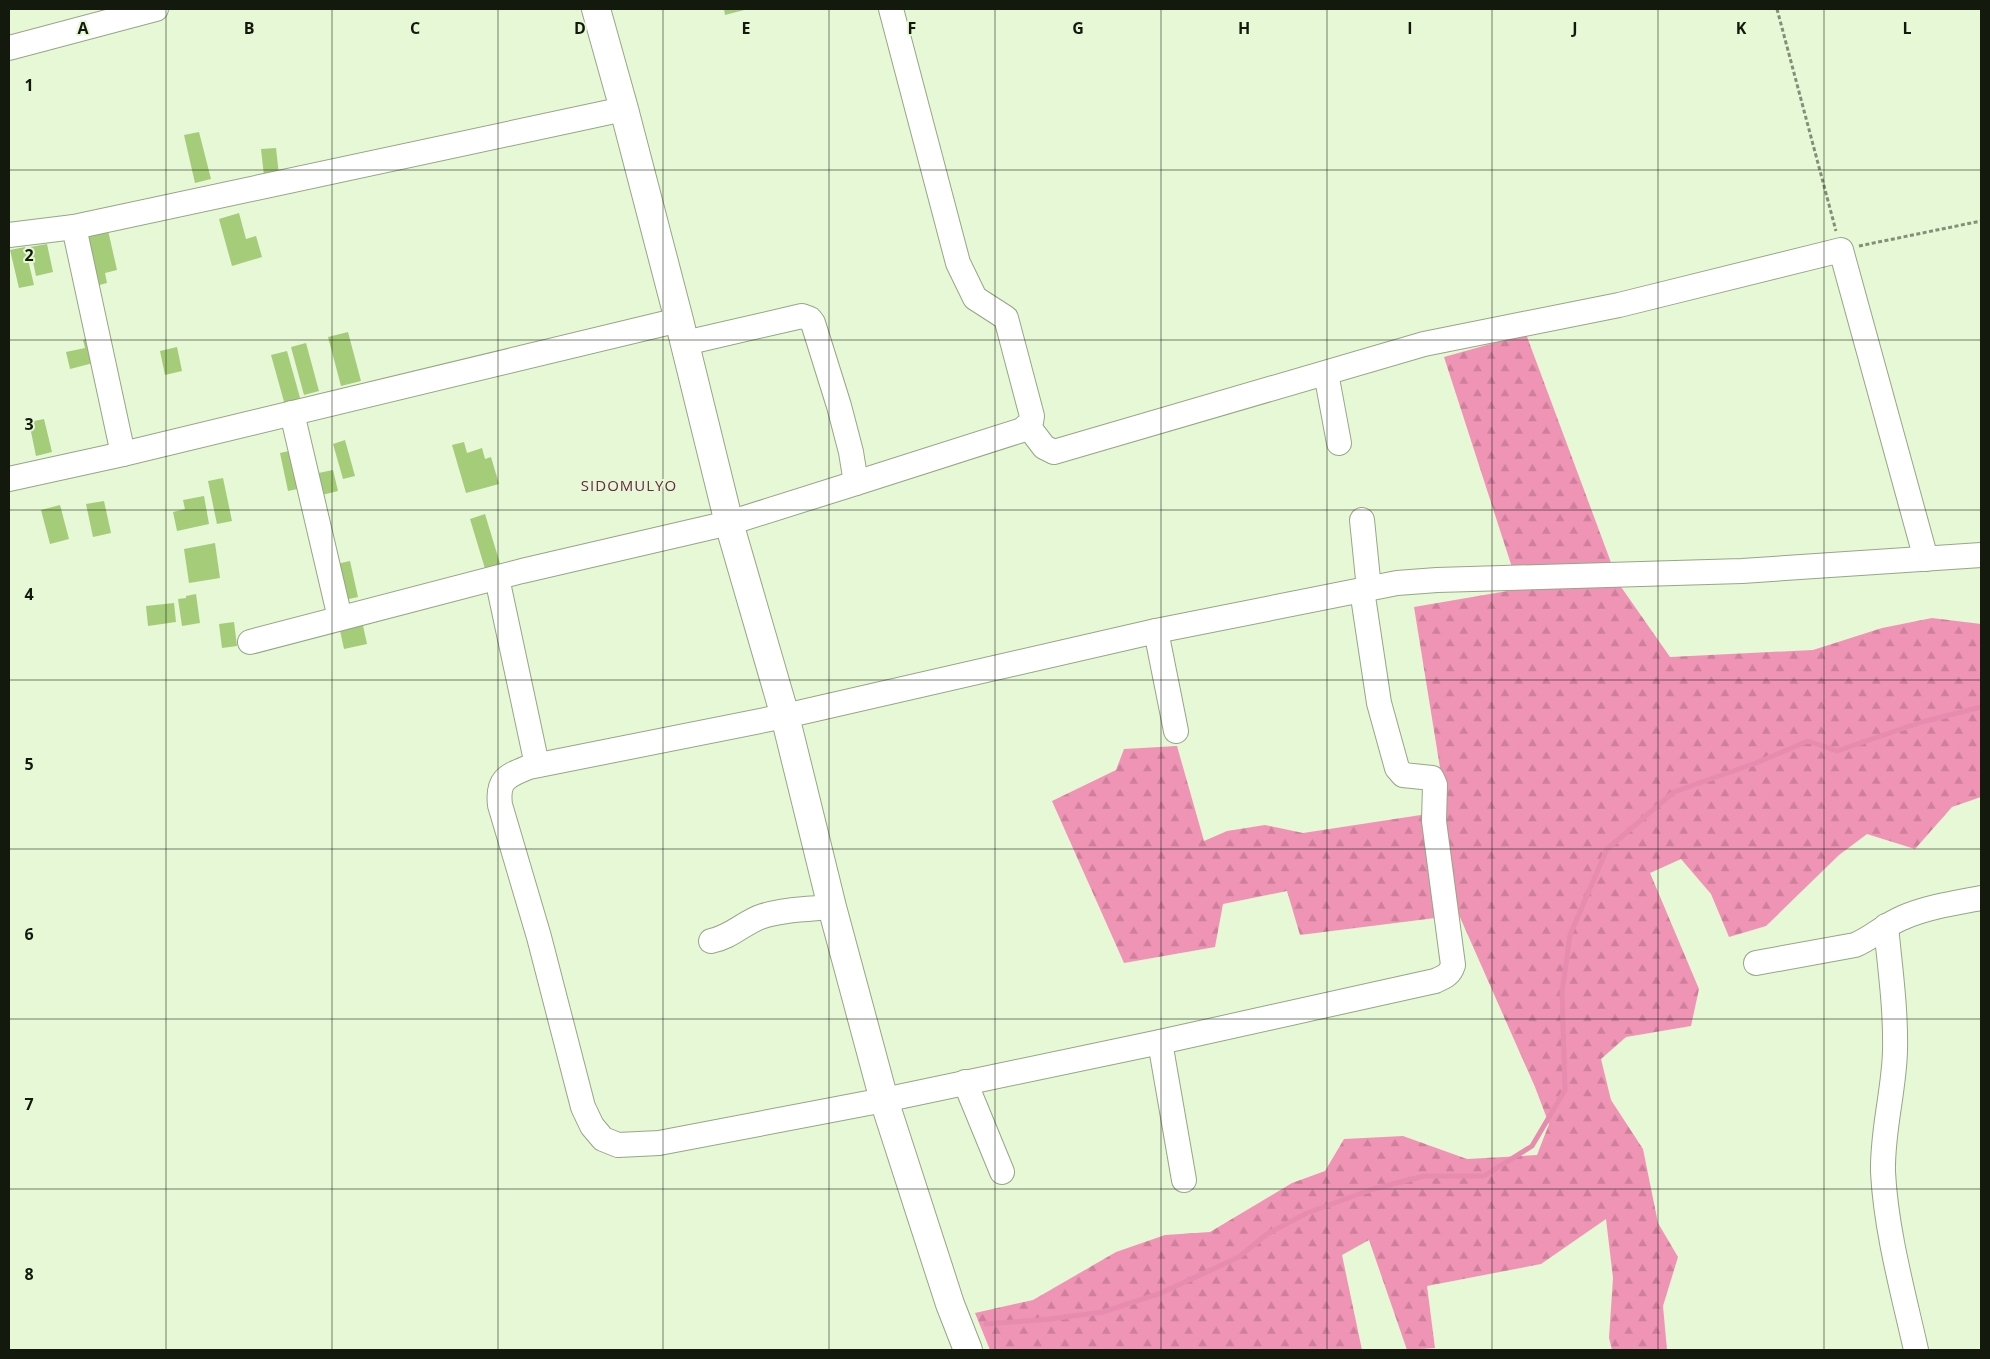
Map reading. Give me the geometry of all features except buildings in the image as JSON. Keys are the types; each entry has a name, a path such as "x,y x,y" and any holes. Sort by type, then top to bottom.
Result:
{"main road":[{"path":"596,9 682,331 729,523 785,716 832,906 884,1100 950,1304 968,1350"}],"street":[{"path":"9,48 156,9"},
{"path":"250,642 497,578 729,523 1022,430 1028,426 1032,422 1032,410 1008,324 1000,314 975,298 958,263 892,9"},
{"path":"9,235 74,227 624,109"},
{"path":"74,227 123,454"},
{"path":"1028,426 1044,447 1054,452 1424,344 1619,305 1841,250 1926,559"},
{"path":"9,479 123,454 292,413 682,331 802,316 810,319 813,323 839,406 851,452 856,483"},
{"path":"1326,373 1339,442"},
{"path":"292,413 340,618"},
{"path":"1362,520 1366,589 1379,703 1396,768 1403,775 1432,778 1435,785 1434,821 1453,965 1451,972 1435,981 1160,1042 884,1100 659,1143 618,1145 603,1139 592,1126 582,1107 539,937 500,805 500,786 512,774 537,765 785,716 1156,631 1366,589 1397,583 1437,580 1742,571 1981,555"},
{"path":"497,578 537,765"},
{"path":"1156,631 1176,731"},
{"path":"1756,964 1855,945 1868,939 1900,918 1981,898"},
{"path":"711,941 725,938 757,918 768,914 832,906"},
{"path":"1886,926 1895,1052 1885,1136 1883,1169 1885,1203 1916,1350"},
{"path":"1160,1042 1184,1180"},
{"path":"965,1082 1002,1172"}],"path":[{"path":"1776,9 1841,250 1981,221"}],"green space":[{"path":"1526,334 1619,584 1670,657 1813,650 1882,628 1932,618 1981,624 1981,797 1952,807 1915,849 1867,834 1839,855 1766,926 1729,937 1711,894 1681,859 1650,873 1699,989 1691,1026 1626,1037 1601,1059 1611,1100 1643,1149 1658,1223 1678,1257 1663,1306 1667,1350 1612,1350 1609,1338 1613,1278 1606,1219 1541,1264 1427,1286 1435,1348 1407,1350 1369,1240 1342,1255 1362,1350 990,1350 975,1313 1033,1300 1116,1252 1165,1235 1210,1232 1292,1183 1325,1171 1344,1139 1403,1136 1467,1159 1537,1155 1549,1124 1535,1087 1459,915 1300,935 1287,891 1223,904 1215,947 1124,963 1052,801 1116,770 1124,749 1177,746 1204,841 1227,831 1265,825 1303,833 1447,811 1414,607 1519,589 1444,357"}],"waterway":[{"path":"986,1324 1050,1319 1103,1312 1161,1293 1239,1257 1267,1234 1307,1213 1373,1189 1424,1176 1484,1176 1532,1146 1565,1090 1562,992 1570,935 1607,849 1674,792 1756,763 1808,741 1837,751 1922,722 1981,707"}],"district":[{"name":"SIDOMULYO","path":"629,485"}]}
